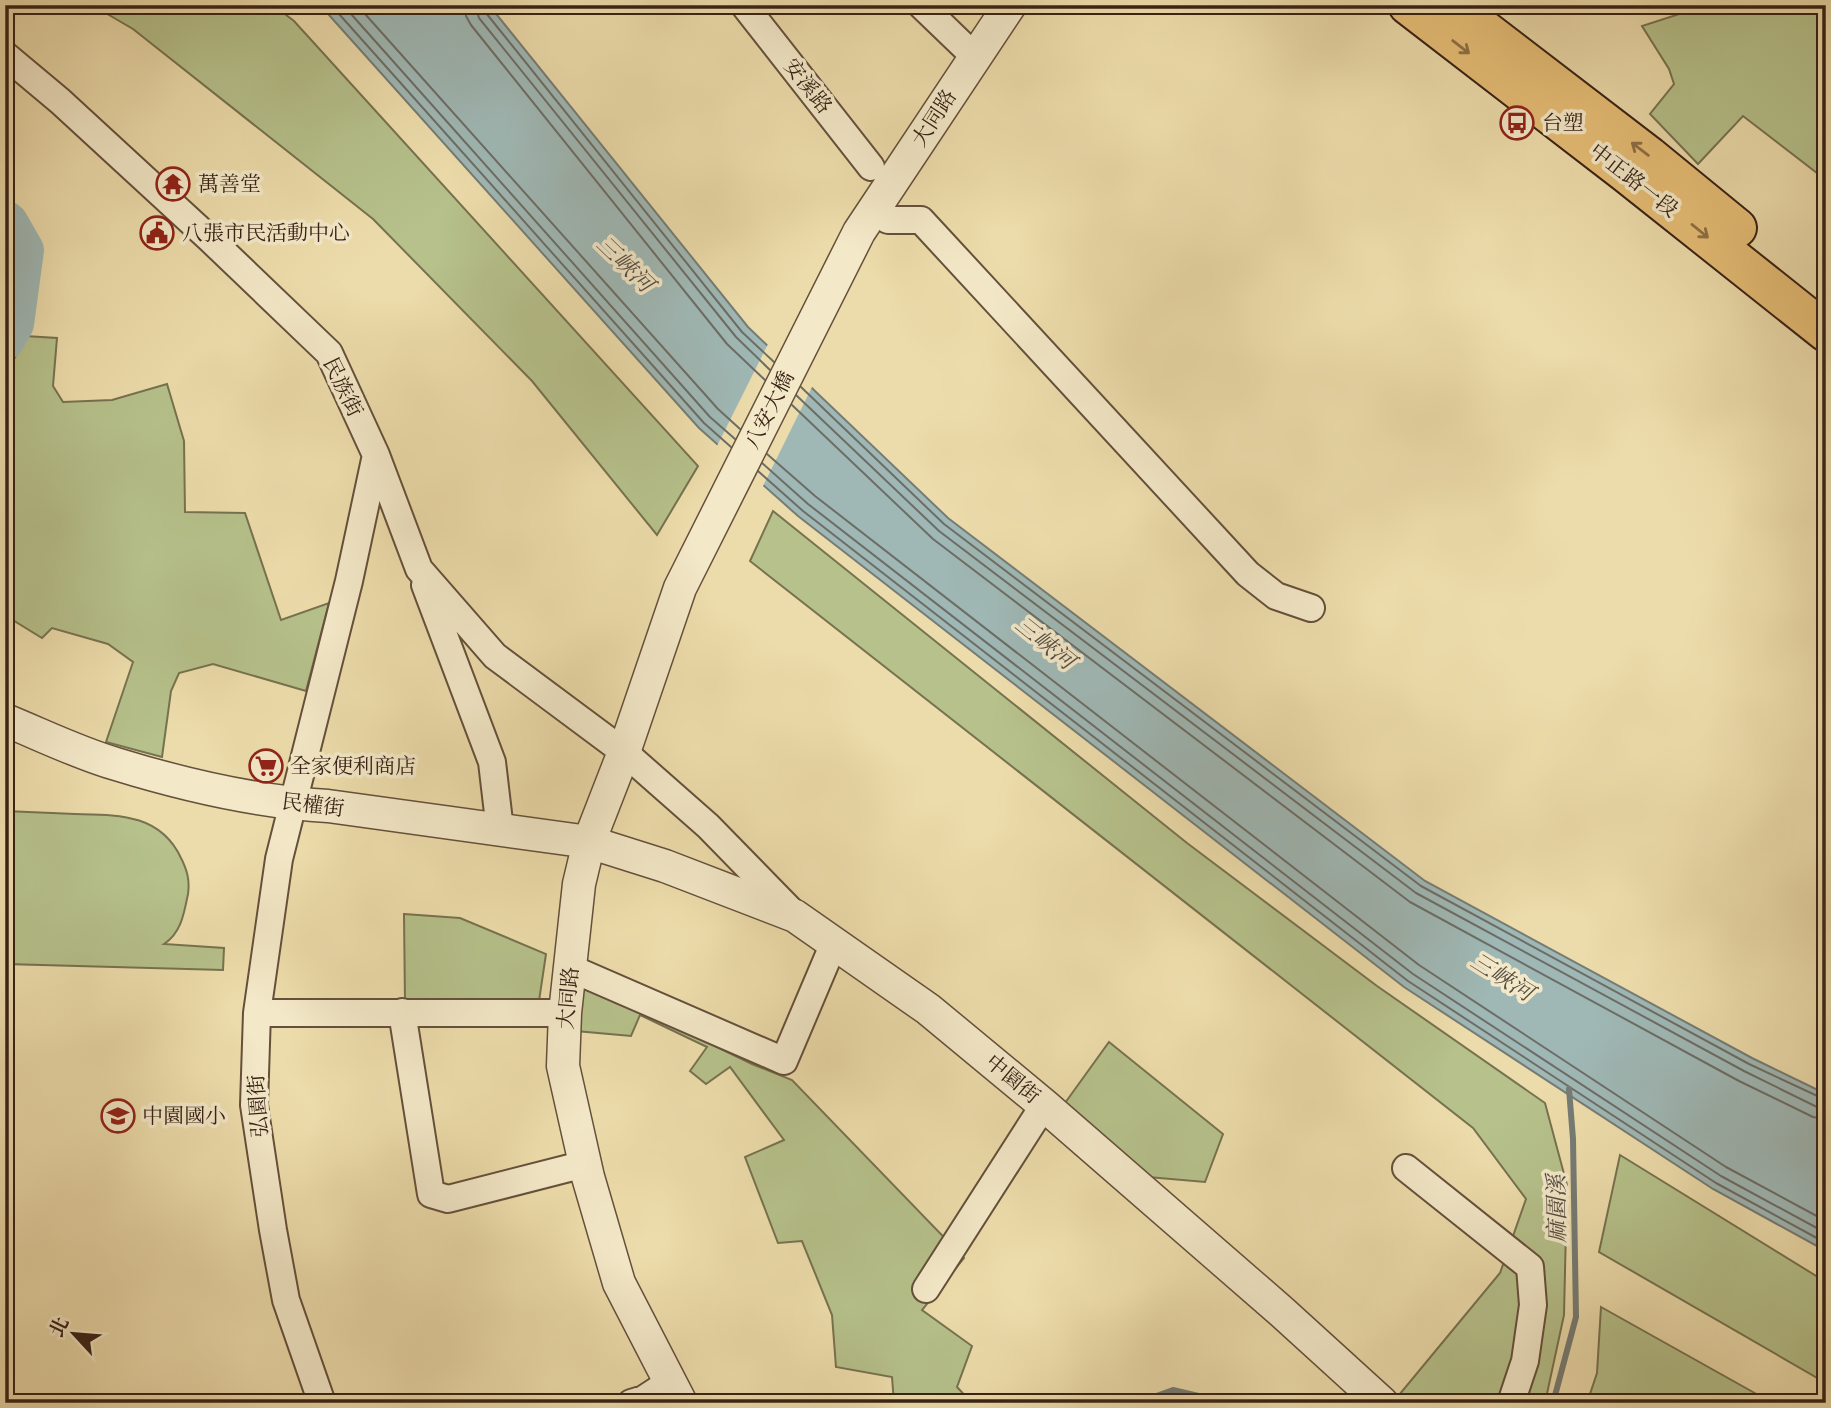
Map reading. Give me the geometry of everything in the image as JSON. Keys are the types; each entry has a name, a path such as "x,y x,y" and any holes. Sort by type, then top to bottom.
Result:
{"main road":[{"name":"中正路一段","path":"1408,5 1826,332"},
{"name":"中正路一段","path":"1452,5 1649,156 1826,300"}],"street":[{"name":"安溪路","path":"744,5 871,167"},
{"path":"921,5 974,56"},
{"name":"大同路","path":"859,232 1010,5"},
{"name":"民族街","path":"5,55 60,101 329,353 376,455 492,762 500,830"},
{"path":"888,220 921,220 1248,574 1276,596 1311,608"},
{"name":"八安大橋","path":"680,588 859,232"},
{"path":"292,804 349,581 376,455"},
{"path":"419,569 495,656 624,752 708,826 795,916"},
{"name":"大同路","path":"675,1392 619,1283 585,1164 563,1066 565,1013 579,884 589,842 624,752 680,588"},
{"name":"民權街","path":"5,720 115,764 217,790 292,804 328,806 589,842"},
{"name":"弘園街","path":"292,804 279,859 257,1013 254,1105 286,1300 322,1403"},
{"name":"中園街","path":"589,842 665,866 795,916 928,1009 1044,1105 1282,1312 1382,1403"},
{"path":"570,968 784,1061 834,943"},
{"path":"257,1013 565,1013"},
{"path":"402,1013 431,1194 449,1199 585,1164"},
{"path":"926,1289 1044,1105"},
{"path":"1406,1168 1530,1267 1533,1305 1525,1361 1511,1403"},
{"path":"631,1403 675,1392"}],"green space":[{"path":"92,5 273,5 294,21 698,466 657,535 532,381 373,219 133,29"},
{"path":"1707,5 1826,5 1826,180 1743,116 1698,164 1650,114 1674,84 1669,69 1642,26"},
{"path":"25,336 57,338 53,386 63,402 112,400 167,384 184,441 185,512 245,513 281,620 329,603 306,691 213,664 179,673 171,691 162,757 106,742 133,662 108,644 52,628 42,638 11,619 5,619 5,378"},
{"path":"773,511 1187,843 1377,986 1545,1103 1567,1185 1564,1315 1545,1403 1407,1403 1399,1395 1500,1273 1526,1199 1473,1128 750,561"},
{"path":"5,811 121,816 161,832 181,858 189,884 181,922 170,940 164,944 224,948 223,970 5,964"},
{"path":"404,914 460,918 546,954 539,1001 405,1001"},
{"path":"577,979 752,1064 792,1080 964,1258 922,1310 972,1346 957,1387 972,1403 894,1403 892,1377 836,1367 832,1315 802,1241 778,1243 745,1157 784,1140 730,1067 706,1084 690,1071 707,1047 640,1015 631,1036 576,1031"},
{"path":"1109,1042 1223,1134 1205,1182 1148,1177 1065,1103"},
{"path":"1620,1155 1826,1282 1826,1383 1599,1252"},
{"path":"1601,1307 1760,1396 1755,1403 1587,1403 1597,1373"}],"water":[{"name":"三峽河","path":"320,5 489,5 748,327 948,518 1425,881 1752,1058 1826,1094 1826,1251 1713,1189 1404,987 798,516 699,428"}],"pier":[{"path":"769,342 813,385 762,488 716,448"}],"waterway":[{"path":"5,219 25,250 15,324 5,341"},
{"name":"麻園溪","path":"1553,1403 1576,1317 1573,1139 1569,1089"},
{"name":"麻園溪","path":"1137,1403 1173,1390 1228,1403"}],"place":[{"name":"台塑","path":"1517,123"},
{"name":"萬善堂","path":"173,184"},
{"name":"八張市民活動中心","path":"157,233"},
{"name":"全家便利商店","path":"266,766"},
{"name":"中園國小","path":"118,1116"}]}
